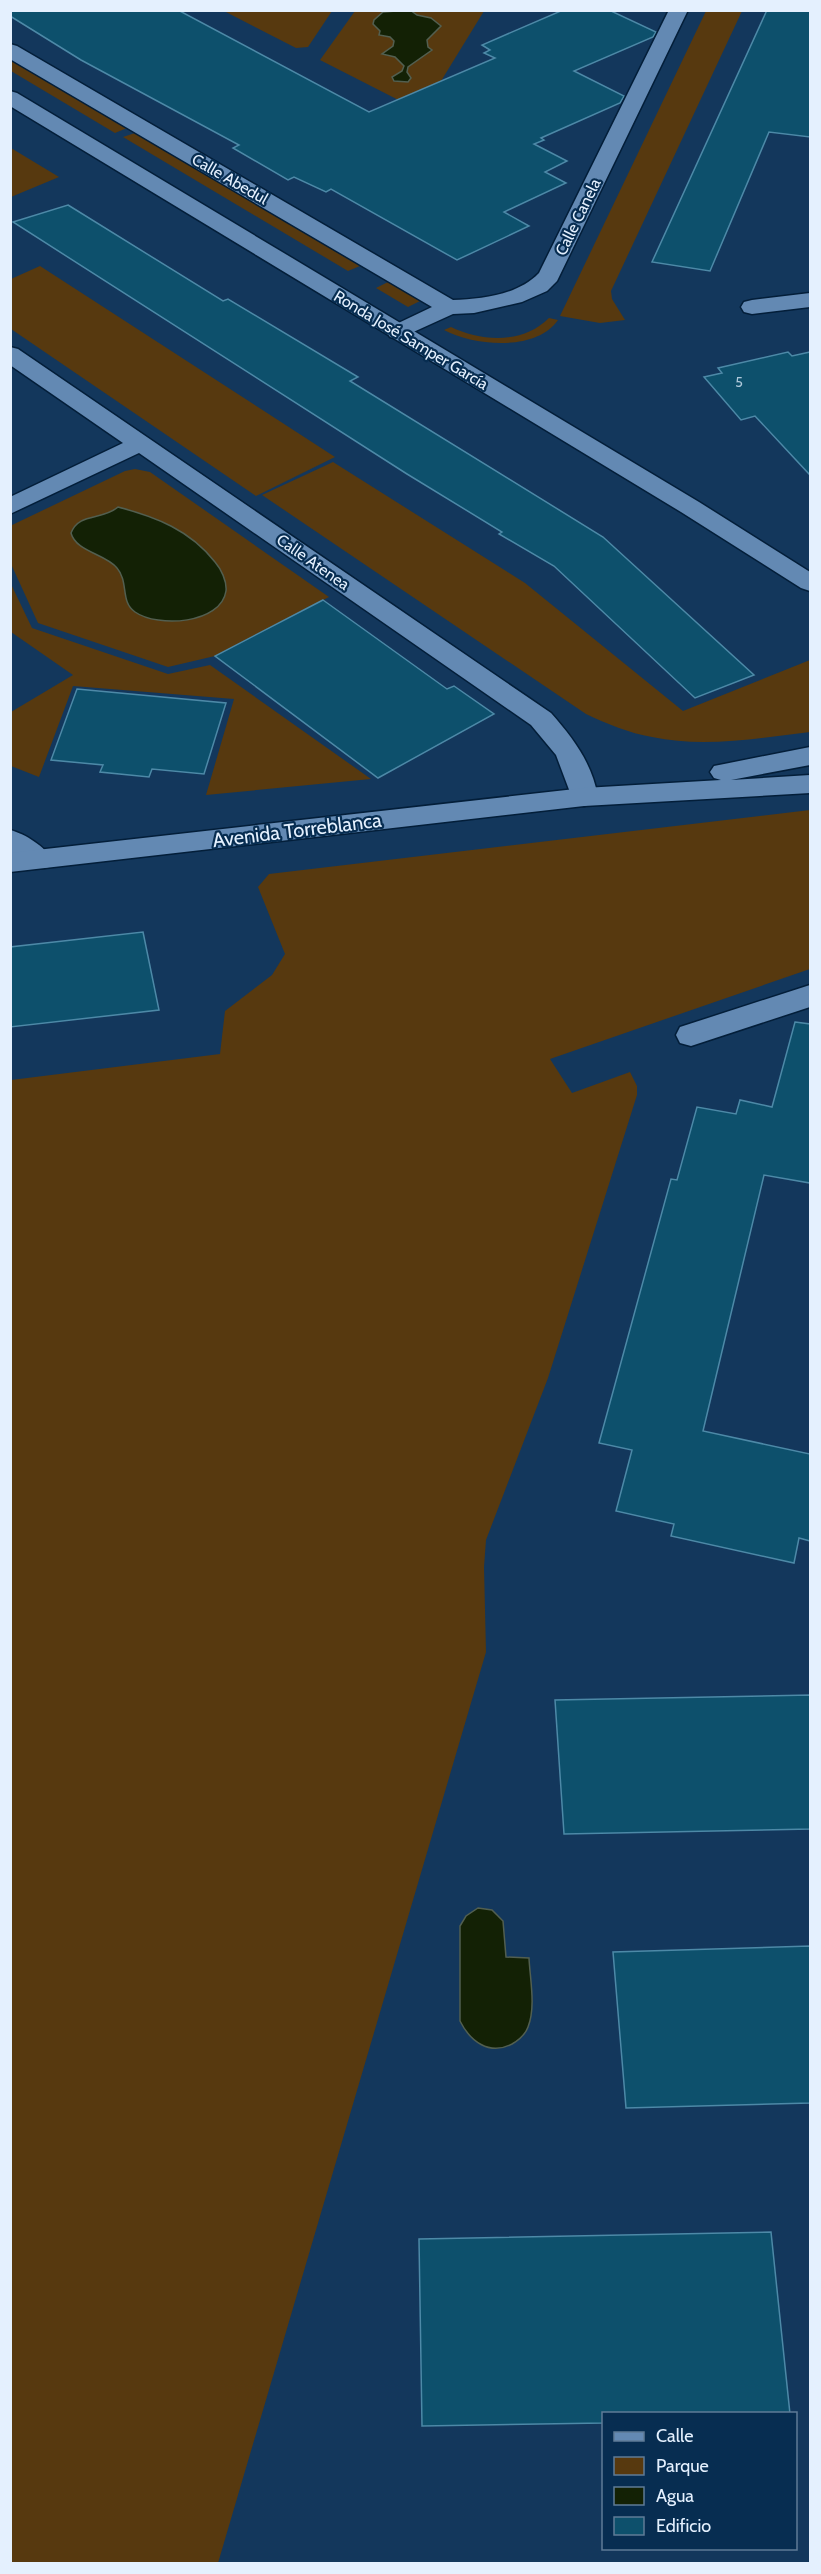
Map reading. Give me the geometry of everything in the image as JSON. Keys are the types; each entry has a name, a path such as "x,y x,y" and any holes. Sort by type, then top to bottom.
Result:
{"street":[{"name":"Calle Canela","path":"398,332 449,307 474,306 514,297 539,286 549,276 679,10"},
{"name":"Calle Abedul","path":"10,50 449,307"},
{"name":"Ronda José Samper García","path":"10,97 680,501 810,583"},
{"path":"752,307 810,300"},
{"name":"Calle Atenea","path":"10,354 541,719 558,737 570,756 581,778 584,797"},
{"path":"10,507 141,443"},
{"name":"Avenida Torreblanca","path":"584,797 810,756"},
{"name":"Avenida Torreblanca","path":"10,863 584,797 810,784"},
{"path":"10,838 39,860"},
{"path":"691,1035 810,996"}],"green space":[{"path":"224,11 332,11 308,47 296,48"},
{"path":"355,11 484,11 422,112 320,60"},
{"path":"706,11 742,11 611,291 612,299 625,320 600,323 560,316"},
{"path":"11,59 127,128 115,133 11,71"},
{"path":"135,133 360,266 348,271 123,137"},
{"path":"11,148 59,177 11,197"},
{"path":"40,266 335,457 256,496 11,329 11,279"},
{"path":"388,282 420,301 408,307 376,288"},
{"path":"549,318 558,320 548,330 535,337 504,343 471,340 444,330 451,327 476,336 502,338 527,332"},
{"path":"333,462 525,583 683,711 810,660 810,732 731,741 691,742 627,731 586,714 262,495"},
{"path":"135,469 150,472 329,597 215,656 168,667 38,623 11,564 10,526 125,471"},
{"path":"10,582 32,628 168,674 210,665 371,779 206,795 234,699 73,686 39,777 11,766 11,712 73,675 11,632"},
{"path":"810,810 810,969 550,1059 572,1093 630,1072 637,1086 637,1095 548,1378 486,1540 484,1567 486,1652 218,2563 11,2563 11,1080 220,1054 225,1011 272,975 285,954 258,887 269,874"}],"water":[{"path":"410,10 417,15 431,18 441,26 427,40 428,47 432,50 408,67 407,72 411,78 408,82 394,81 392,77 402,71 404,66 395,57 382,54 393,46 394,41 390,37 379,35 380,31 373,24 383,12"},
{"path":"118,507 159,520 195,541 217,565 225,579 226,591 222,602 201,616 173,621 145,617 130,608 123,579 117,568 106,559 79,545 71,533 79,522 105,514"},
{"path":"478,1908 492,1910 503,1921 506,1957 529,1958 532,2011 527,2030 522,2037 504,2047 481,2045 469,2035 460,2021 460,1926 466,1916"}],"building":[{"path":"10,10 178,10 369,112 495,58 484,53 490,50 482,45 563,10 609,10 656,32 653,37 574,71 624,96 620,103 541,138 544,140 534,144 567,161 545,172 566,183 504,212 529,226 457,260 331,189 326,192 294,177 288,180 233,148 239,145 81,60 10,16"},
{"path":"767,10 810,10 810,137 769,132 710,271 652,262"},
{"path":"68,205 223,301 228,299 358,377 350,381 603,537 754,675 695,698 554,566 499,534 502,532 407,474 13,222"},
{"path":"788,352 792,356 810,352 810,475 755,416 741,420 704,377 722,373 718,368"},
{"path":"323,600 447,689 454,686 494,714 378,778 215,656"},
{"path":"77,689 226,703 204,774 152,769 149,777 100,772 103,765 51,760"},
{"path":"143,932 159,1010 10,1027 10,947"},
{"path":"795,1022 810,1024 810,1183 764,1175 703,1431 810,1454 810,1541 799,1538 794,1563 671,1536 674,1524 616,1511 632,1450 599,1443 671,1179 677,1180 697,1107 736,1114 740,1100 772,1107"},
{"path":"810,1695 810,1829 564,1834 555,1700"},
{"path":"810,1946 810,2103 626,2108 613,1952"},
{"path":"771,2232 790,2412 602,2412 602,2423 422,2426 419,2239"}]}
